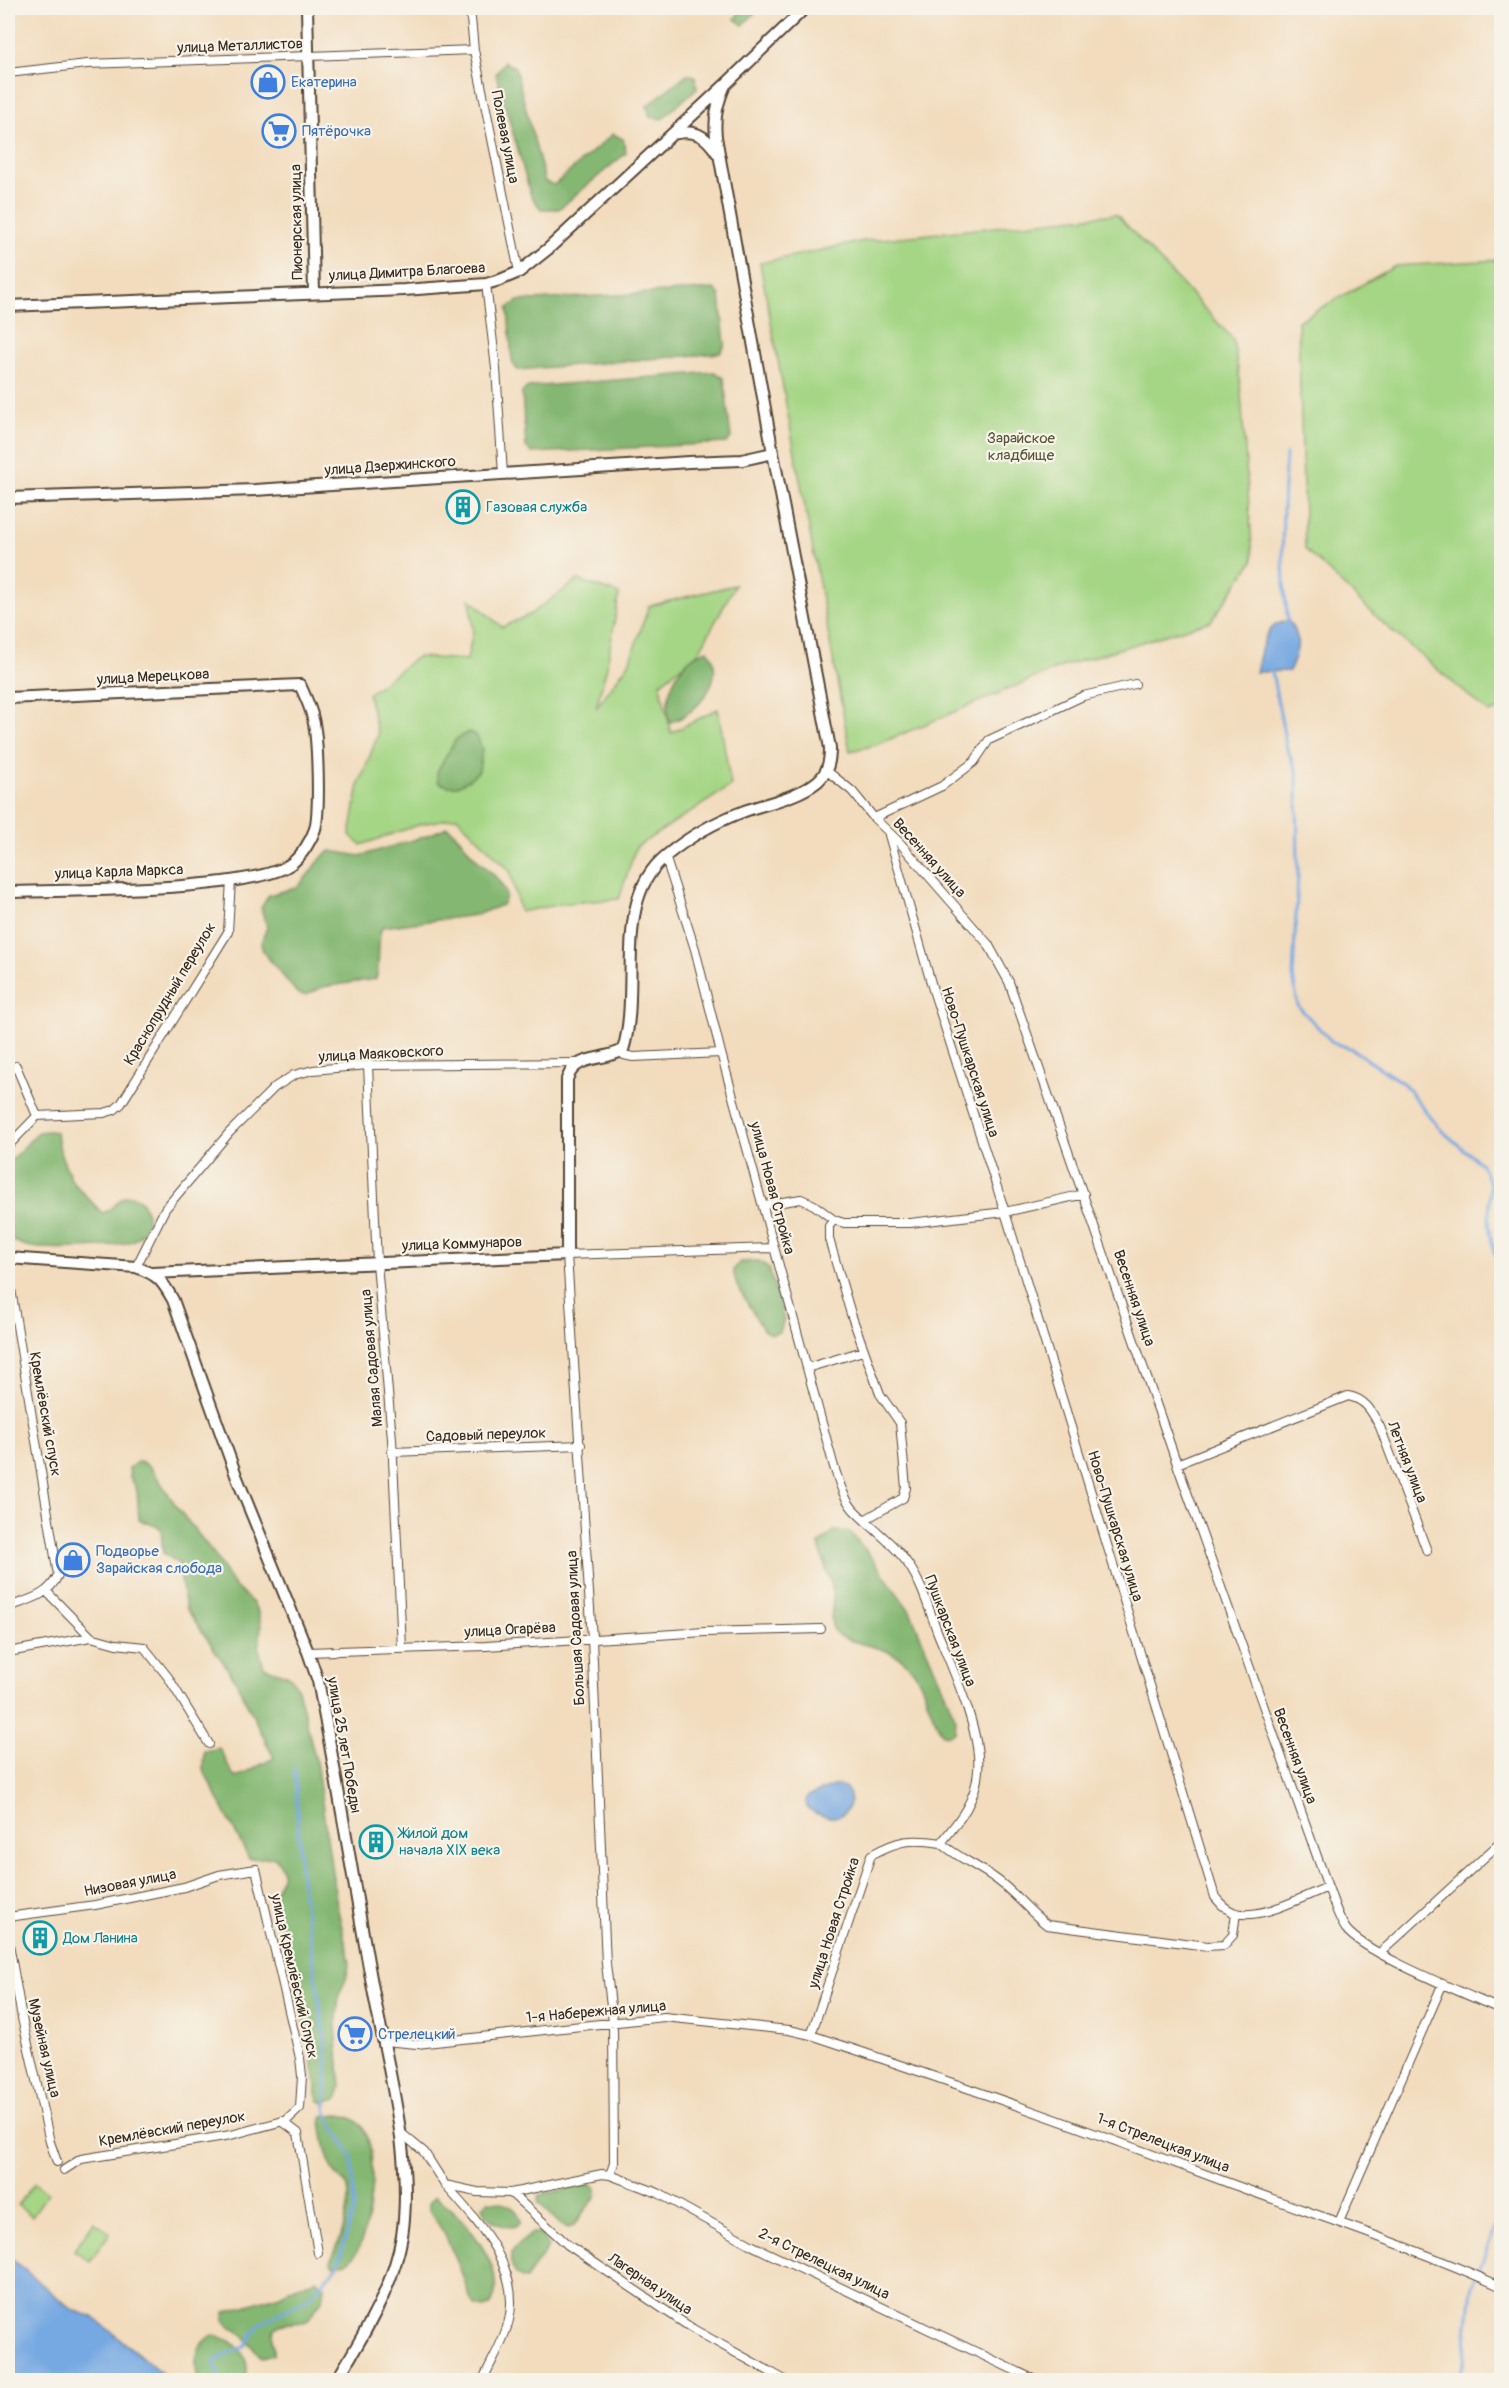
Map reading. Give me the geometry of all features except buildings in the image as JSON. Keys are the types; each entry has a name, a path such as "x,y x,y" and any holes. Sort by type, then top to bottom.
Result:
{"street":[{"name":"Пионерская улица","path":"307,8 314,292"},
{"name":"Полевая улица","path":"470,8 474,51 519,272"},
{"name":"улица Димитра Благоева","path":"8,306 404,290 486,284 500,280 519,272 548,249 726,85 805,8"},
{"name":"улица Металлистов","path":"8,73 87,64 474,51"},
{"path":"721,1053 633,1058 624,1055 630,1016 635,905 644,882 665,856 719,822 818,781 826,771 830,760 830,748 719,156 714,118 726,85"},
{"path":"671,135 692,132 700,134 710,141 719,156"},
{"path":"486,284 496,369 503,474"},
{"name":"улица Дзержинского","path":"8,498 255,490 742,460 773,453"},
{"path":"874,818 942,786 974,762 989,740 1083,696 1135,684"},
{"name":"улица Мерецкова","path":"8,698 300,685 314,720 317,804 315,829 306,847 292,863 273,873 231,880"},
{"name":"Весенняя улица","path":"826,771 852,791 988,944 1009,982 1328,1887"},
{"name":"Ново-Пушкарская улица","path":"889,832 933,990 1005,1212 1215,1897 1227,1909 1236,1913"},
{"name":"улица Новая Стройка","path":"665,856 695,949 721,1053 834,1467 840,1485 853,1508 866,1519"},
{"name":"улица Карла Маркса","path":"8,892 182,886 231,880"},
{"name":"Краснопрудный переулок","path":"38,1116 104,1113 114,1110 121,1104 228,932 231,880"},
{"path":"578,1063 614,1055 623,1050"},
{"name":"улица Маяковского","path":"136,1267 165,1209 229,1132 275,1086 294,1075 314,1070 368,1065 578,1063"},
{"name":"Большая Садовая улица","path":"578,1063 571,1069 567,1079 567,1255 592,1639 606,1964 613,2022 614,2163 606,2174"},
{"name":"Малая Садовая улица","path":"368,1065 402,1648"},
{"path":"8,1146 38,1116 16,1066"},
{"path":"764,1205 801,1199 814,1205 834,1220 844,1223 910,1223 1005,1212 1084,1194"},
{"path":"834,1220 830,1226 829,1239 863,1351 880,1394 900,1423 906,1488 903,1498 866,1519"},
{"name":"улица Коммунаров","path":"152,1273 774,1248"},
{"path":"8,1258 136,1267 152,1273"},
{"name":"Кремлёвский спуск","path":"8,1271 57,1561 58,1575 47,1592"},
{"name":"улица 25 лет Победы","path":"152,1273 163,1281 173,1300 237,1478 309,1652 318,1681 400,2132 404,2203 402,2237 392,2274 374,2317 337,2380"},
{"path":"807,1368 863,1351"},
{"name":"Летняя улица","path":"1177,1464 1348,1396 1356,1397 1371,1408 1380,1427 1427,1551"},
{"name":"Садовый переулок","path":"392,1452 581,1444"},
{"name":"Пушкарская улица","path":"866,1519 908,1565 921,1588 974,1734 978,1771 972,1797 966,1812 941,1843"},
{"path":"8,1607 47,1592 91,1637"},
{"name":"улица Огарёва","path":"309,1652 486,1646 705,1632 821,1629"},
{"path":"8,1652 91,1637 116,1644 144,1647 168,1677 209,1744"},
{"name":"улица Новая Стройка","path":"811,2035 871,1855 893,1843 909,1840 941,1843"},
{"path":"1380,1953 1502,1841"},
{"path":"941,1843 954,1855 995,1878 1033,1915 1047,1925 1207,1946 1224,1945 1233,1935 1236,1913 1263,1913 1328,1887 1346,1929 1356,1939 1380,1953 1502,2010"},
{"name":"Низовая улица","path":"8,1917 94,1905 184,1887 219,1875 256,1869"},
{"name":"улица Кремлёвский Спуск","path":"256,1869 300,2058 302,2076 300,2108 285,2120"},
{"name":"Музейная улица","path":"8,1938 22,2018 50,2142 57,2162"},
{"path":"1339,2222 1443,1983"},
{"name":"1-я Набережная улица","path":"384,2041 417,2044 664,2017 789,2030 811,2035"},
{"name":"1-я Стрелецкая улица","path":"811,2035 956,2083 1339,2222 1502,2287"},
{"path":"285,2120 298,2133 318,2253"},
{"name":"Кремлёвский переулок","path":"64,2170 81,2159 231,2134 285,2120"},
{"path":"400,2132 424,2152 445,2185 480,2225 504,2268 510,2304 509,2320 498,2350 483,2380"},
{"path":"445,2185 477,2193 511,2193 606,2174"},
{"name":"2-я Стрелецкая улица","path":"606,2174 658,2193 753,2246 1035,2380"},
{"name":"Лагерная улица","path":"511,2193 568,2245 693,2329 785,2380"}],"green space":[{"path":"742,8 760,8 743,25 735,19"},
{"path":"504,62 515,67 545,182 554,185 613,134 623,139 626,153 559,209 541,209 531,196 496,74"},
{"path":"687,74 695,76 697,88 662,119 650,117 647,106"},
{"name":"Зарайское кладбище","path":"1116,214 1233,339 1240,381 1253,561 1211,621 1063,666 876,745 850,751 760,263 864,241"},
{"path":"1501,260 1502,709 1489,713 1385,625 1305,549 1298,321 1395,266"},
{"path":"714,289 720,295 725,345 720,353 517,370 512,361 508,308 518,301"},
{"path":"715,372 724,379 731,438 726,443 532,453 526,447 522,392 528,387"},
{"path":"578,580 619,594 607,666 596,708 629,663 649,606 735,585 699,652 660,684 671,733 718,709 731,786 636,847 619,899 567,903 520,912 510,871 457,817 421,824 361,845 350,835 359,784 378,735 368,694 417,657 467,660 473,631 470,599 502,627 529,615"},
{"path":"708,650 713,661 714,672 707,694 690,712 670,722 668,701 675,679 689,661"},
{"path":"469,732 477,736 482,749 479,771 460,785 450,786 438,782 437,772 456,739"},
{"path":"447,827 499,881 506,893 502,905 476,915 382,927 376,979 323,987 306,995 298,994 263,952 261,943 267,927 261,908 269,895 298,887 324,855 331,851 360,856 426,836"},
{"path":"38,1132 56,1132 61,1155 72,1181 102,1213 110,1210 124,1197 134,1197 141,1202 147,1218 145,1228 135,1240 96,1247 42,1248 20,1244 8,1238 8,1164"},
{"path":"759,1261 769,1268 784,1320 779,1332 771,1334 764,1331 737,1286 733,1270 741,1262"},
{"path":"137,1462 144,1463 151,1468 179,1510 214,1554 234,1586 253,1603 261,1626 259,1649 264,1667 290,1676 298,1689 316,1761 337,1906 350,1962 339,1995 336,2028 341,2088 337,2099 323,2103 318,2100 309,2041 295,1984 300,1980 298,1968 281,1933 274,1892 281,1878 281,1867 275,1857 249,1859 203,1769 204,1751 219,1748 235,1778 274,1758 234,1678 186,1608 178,1563 163,1553 161,1528 139,1520 137,1490 130,1478 129,1468"},
{"path":"834,1531 850,1532 869,1554 910,1611 956,1719 955,1731 949,1735 943,1734 937,1725 922,1686 912,1669 904,1661 890,1652 856,1642 835,1632 831,1623 833,1593 819,1544"},
{"path":"338,2115 357,2121 362,2127 368,2139 372,2171 369,2208 361,2241 352,2259 333,2265 330,2261 344,2226 349,2196 347,2186 334,2171 329,2159 321,2121 323,2117"},
{"path":"34,2183 48,2193 32,2216 18,2205"},
{"path":"588,2184 596,2188 596,2196 574,2225 569,2228 562,2226 538,2202 539,2195"},
{"path":"435,2197 459,2217 471,2231 489,2261 494,2277 495,2292 490,2306 483,2308 476,2306 471,2300 444,2233 429,2210 429,2202"},
{"path":"488,2201 499,2202 513,2208 521,2222 512,2227 495,2222 482,2206"},
{"path":"94,2222 110,2233 90,2261 74,2250"},
{"path":"532,2233 540,2233 545,2238 548,2247 526,2279 512,2268 511,2258 514,2249"},
{"path":"316,2279 324,2287 323,2299 307,2321 277,2326 273,2337 274,2355 261,2357 243,2335 224,2321 225,2312 280,2295"},
{"path":"213,2335 228,2340 240,2350 246,2364 245,2380 198,2380 197,2354 202,2343"}],"water":[{"path":"1288,621 1293,626 1297,638 1297,651 1289,671 1256,672 1268,633 1279,623"},
{"path":"836,1785 845,1788 850,1794 849,1803 842,1815 829,1817 807,1808 808,1796"},
{"path":"8,2256 73,2310 93,2317 170,2380 8,2380"}],"waterway":[{"path":"1286,454 1283,538 1288,621"},
{"path":"1272,672 1287,749 1297,772 1298,874 1293,976 1298,1006 1333,1043 1350,1048 1404,1084 1440,1129 1481,1164 1490,1184 1489,1225 1494,1252 1502,1264"},
{"path":"221,2380 214,2363 223,2356 245,2346 260,2324 308,2298 337,2267 354,2209 352,2157 327,2115 327,2054 301,1878 295,1769"},
{"path":"1458,2380 1464,2361 1472,2288 1502,2211"}],"place":[{"name":"Екатерина","path":"268,82"},
{"name":"Пятёрочка","path":"279,131"},
{"name":"Газовая служба","path":"463,507"},
{"name":"Подворье Зарайская слобода","path":"73,1560"},
{"name":"Жилой дом начала XIX века","path":"376,1842"},
{"name":"Дом Ланина","path":"40,1938"},
{"name":"Стрелецкий","path":"355,2034"}]}
